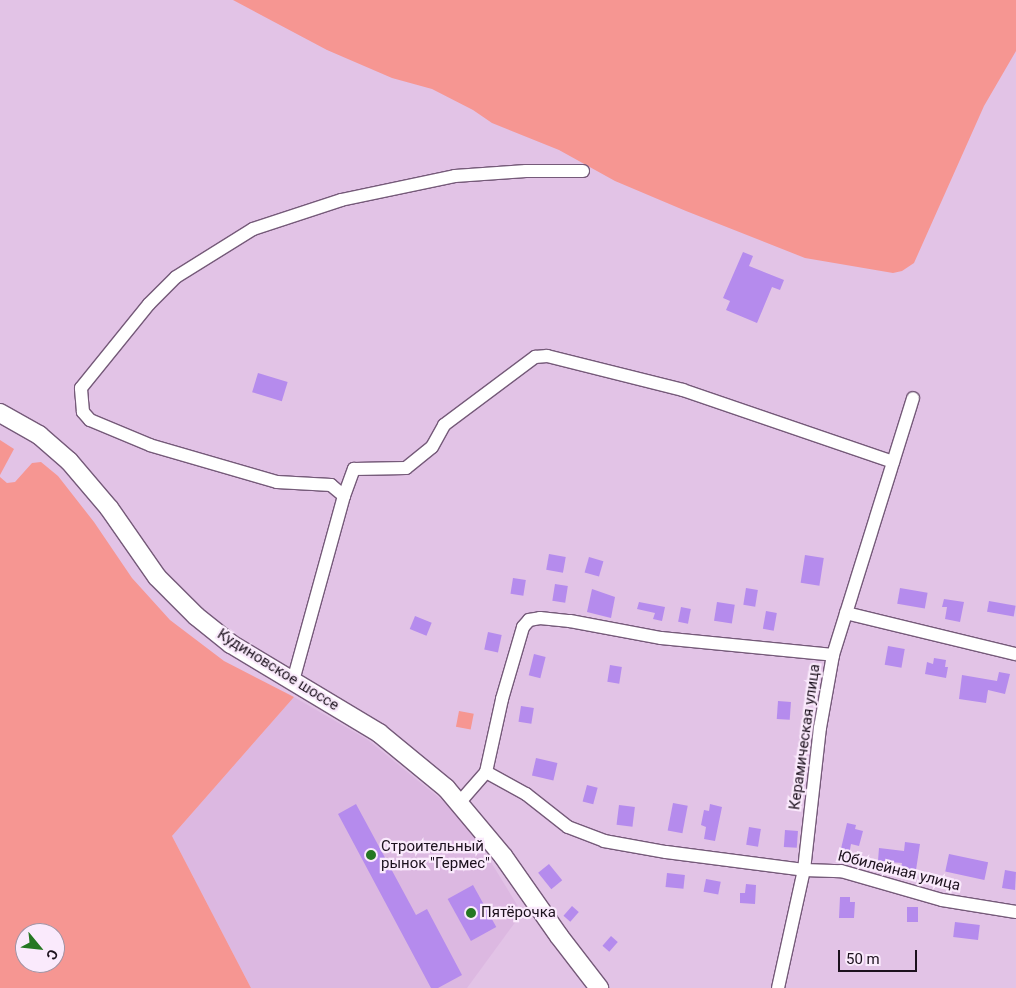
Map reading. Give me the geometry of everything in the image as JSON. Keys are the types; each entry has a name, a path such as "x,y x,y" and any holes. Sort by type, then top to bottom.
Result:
{"main road":[{"name":"Кудиновское шоссе","path":"0,412 39,435 69,461 108,508 157,577 174,597 231,644 379,733 440,782 503,856 559,936 599,988"}],"street":[{"path":"344,496 330,485 277,482 150,445 90,420 83,412 81,388 149,304 176,277 253,229 341,200 455,176 526,171 583,171"},
{"path":"293,681 344,496 354,469 406,468 432,447 444,425 535,357 547,356 683,390 893,462"},
{"name":"Керамическая улица","path":"778,988 804,870 820,728 833,655 913,398"},
{"path":"846,613 1016,654"},
{"path":"459,803 486,772 520,636 523,627 530,620 540,618 570,621 661,638 833,655"},
{"name":"Юбилейная улица","path":"486,772 526,794 568,827 604,841 666,852 804,870 841,870 942,900 1016,912"}],"shaded area":[{"path":"233,0 1016,0 1016,51 984,106 914,263 902,271 893,273 805,258 686,211 615,181 559,150 492,123 473,110 432,89 392,78 327,50"},
{"path":"0,440 14,449 0,475"},
{"path":"41,462 58,476 94,522 132,578 170,620 224,661 294,697 172,836 251,988 0,988 0,477 7,483 15,482 32,463"},
{"path":"294,697 368,740 464,818 522,913 467,988 251,988 172,836"},
{"path":"459,711 474,714 471,730 456,727"}],"building":[{"path":"743,252 753,256 749,266 784,280 780,290 772,287 757,323 726,310 730,301 723,298"},
{"path":"258,373 288,382 282,401 252,392"},
{"path":"549,554 566,557 563,573 546,570"},
{"path":"805,555 824,558 819,586 801,583"},
{"path":"589,557 603,561 599,577 585,572"},
{"path":"513,578 526,580 523,596 510,594"},
{"path":"555,584 568,586 565,603 552,601"},
{"path":"746,588 758,590 755,607 743,605"},
{"path":"900,588 928,593 925,609 897,604"},
{"path":"592,589 615,597 611,618 587,612"},
{"path":"944,599 964,602 960,622 945,619 947,607 942,607"},
{"path":"989,601 1016,606 1014,617 987,612"},
{"path":"639,602 665,607 662,621 653,619 655,613 637,609"},
{"path":"717,602 735,605 732,624 714,621"},
{"path":"681,607 691,609 688,624 678,622"},
{"path":"766,611 777,613 774,631 763,629"},
{"path":"415,616 432,623 426,636 410,629"},
{"path":"488,632 502,635 498,653 484,650"},
{"path":"888,646 905,649 901,668 885,665"},
{"path":"534,654 546,657 540,678 529,675"},
{"path":"934,658 946,660 945,667 948,667 946,678 925,674 927,662 933,664"},
{"path":"610,665 622,667 619,684 607,682"},
{"path":"999,672 1010,674 1005,694 988,690 986,703 959,699 962,675 997,681"},
{"path":"778,701 791,702 790,720 777,719"},
{"path":"521,706 534,708 531,724 518,722"},
{"path":"536,758 557,763 553,780 532,776"},
{"path":"587,785 598,788 593,804 583,801"},
{"path":"673,803 688,806 682,833 668,830"},
{"path":"356,804 416,915 427,909 462,975 438,988 431,988 338,814"},
{"path":"710,804 722,807 715,841 704,839 706,827 701,825 704,810 709,811"},
{"path":"619,805 635,807 632,827 617,825"},
{"path":"847,823 856,825 855,829 863,831 859,846 851,844 849,855 840,853"},
{"path":"749,827 761,829 758,847 746,845"},
{"path":"785,830 798,831 797,848 784,847"},
{"path":"905,842 920,844 916,870 901,868 902,863 878,861 879,848 904,851"},
{"path":"949,854 988,862 984,880 945,872"},
{"path":"549,864 562,880 551,889 538,873"},
{"path":"1005,870 1016,872 1015,890 1002,888"},
{"path":"667,873 685,875 683,889 666,887"},
{"path":"706,879 721,882 718,895 704,892"},
{"path":"746,884 756,885 755,904 740,903 740,893 745,893"},
{"path":"473,885 496,927 471,941 448,899"},
{"path":"840,897 850,897 850,902 855,902 854,918 839,918"},
{"path":"572,906 579,912 570,922 563,916"},
{"path":"907,907 918,907 918,922 907,922"},
{"path":"955,922 980,925 978,940 953,937"},
{"path":"611,936 618,942 609,952 602,946"}],"place":[{"name":"Строительный рынок \"Гермес\"","path":"371,855"},
{"name":"Пятёрочка","path":"471,913"}]}
